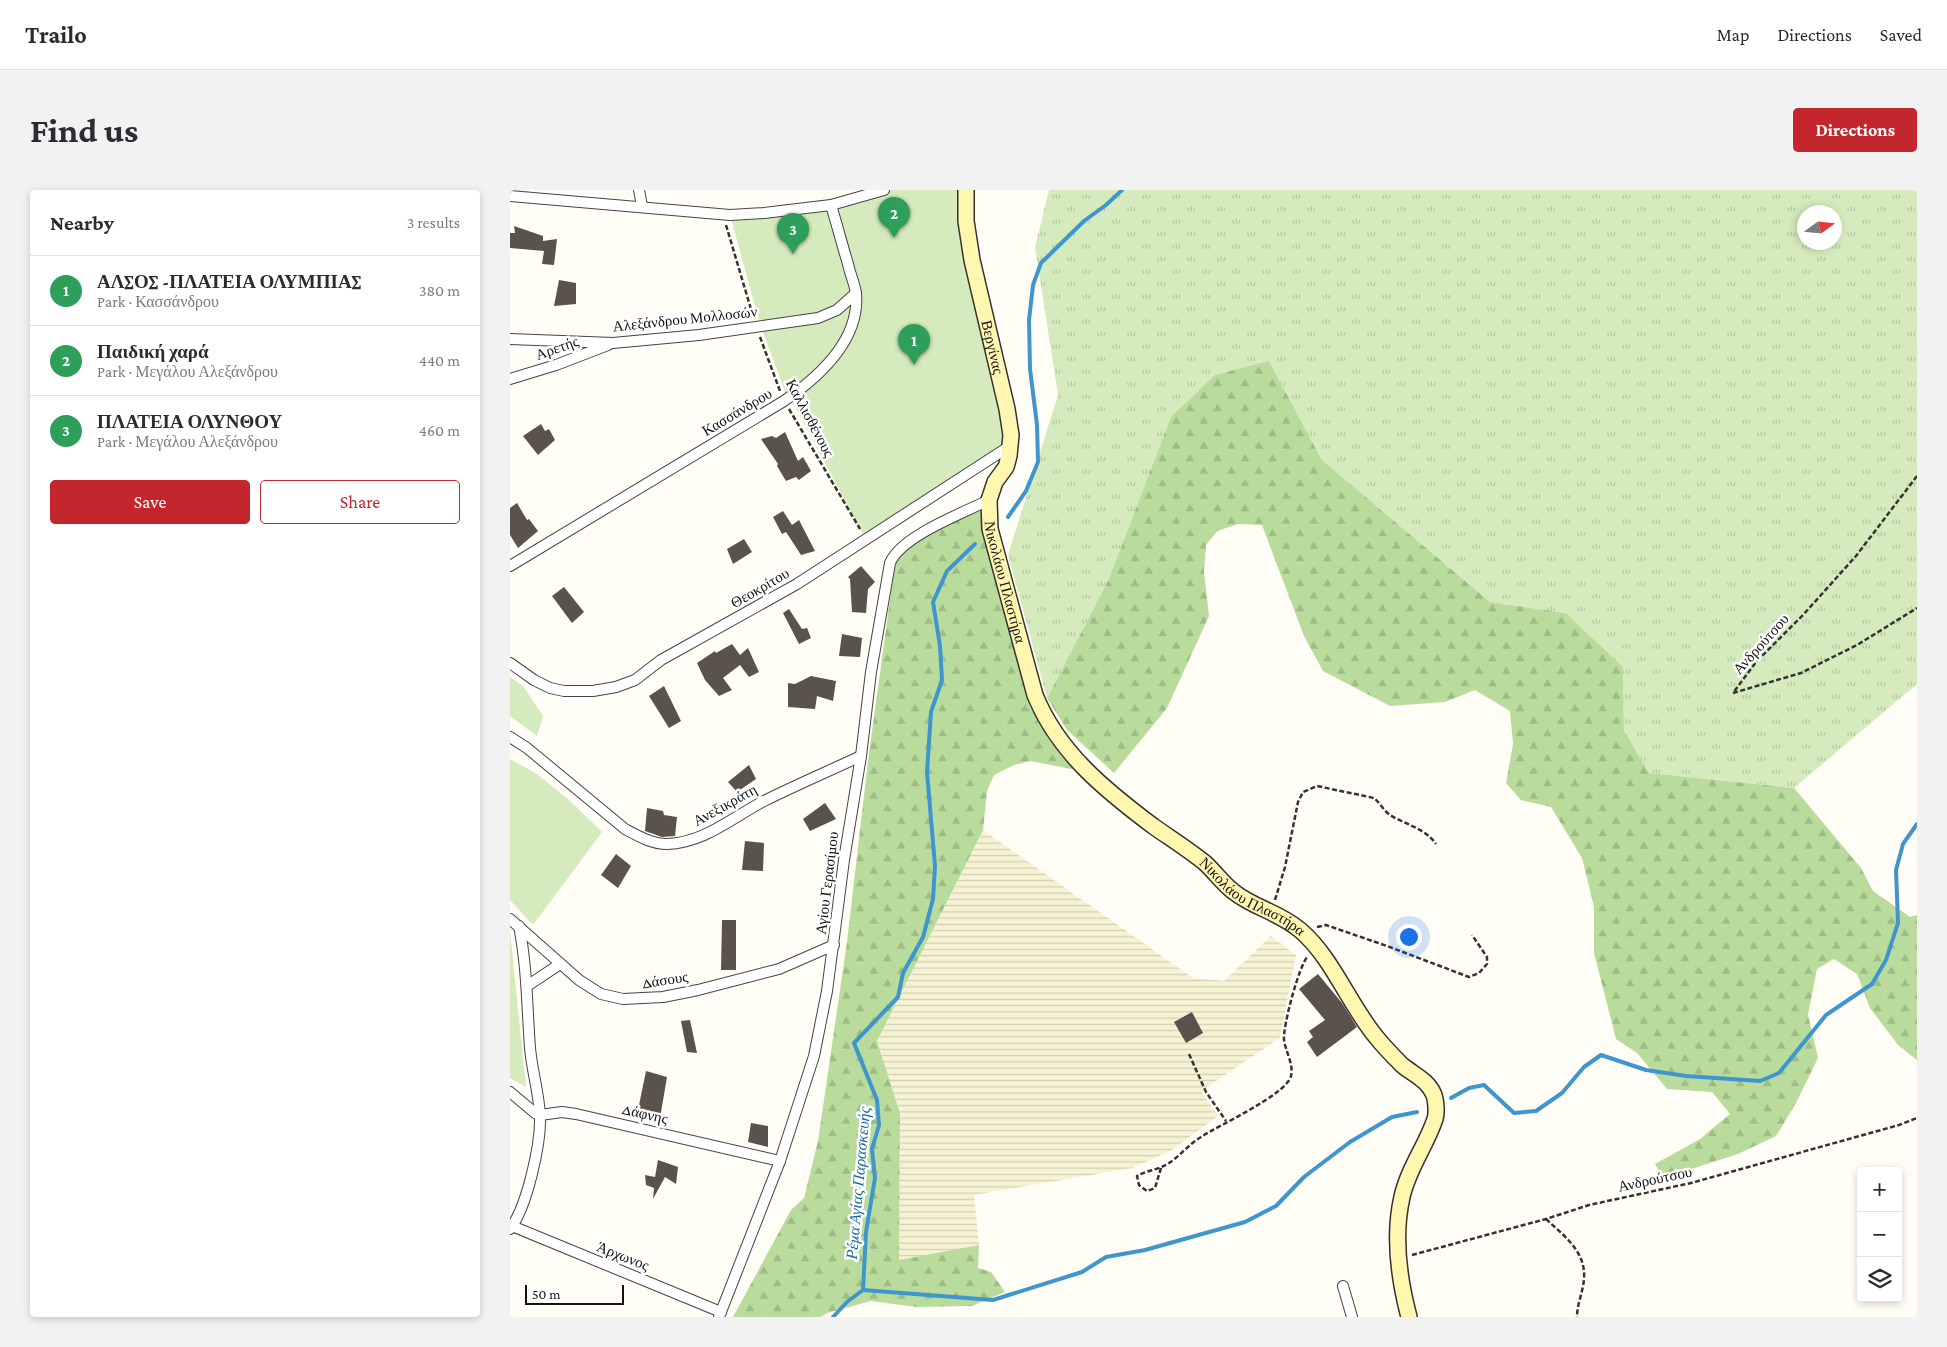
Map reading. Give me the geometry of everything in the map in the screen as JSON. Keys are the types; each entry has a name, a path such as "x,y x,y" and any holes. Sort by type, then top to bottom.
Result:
{"street":[{"path":"639,190 642,206"},
{"path":"510,196 723,214 764,213 832,205 884,190"},
{"name":"Βεργίνας","path":"966,190 968,239 979,297 1007,409 1011,435 1006,467 995,482 989,500"},
{"name":"Κασσάνδρου","path":"510,566 784,401 814,378 833,357 852,326 856,310 856,293 832,205"},
{"name":"Αλεξάνδρου Μολλοσών","path":"510,339 613,343 650,341 756,327 824,316 838,310 856,293"},
{"name":"Αρετής","path":"510,379 613,343"},
{"name":"Θεοκρίτου","path":"510,663 534,680 557,690 584,692 622,685 635,680 668,656 781,593 866,540 1010,446"},
{"name":"Αγίου Γερασίμου","path":"718,1315 780,1161 814,1056 834,945 844,860 862,756 871,672 888,572 893,556 901,547 919,536 989,500"},
{"name":"Νικολάου Πλαστήρα","path":"989,500 990,529 1032,684 1044,717 1057,737 1104,787 1153,826 1205,863 1234,892 1272,911 1301,931 1316,946 1369,1028 1404,1066 1426,1082 1434,1095 1436,1117 1414,1162 1402,1196 1398,1228 1398,1259 1409,1317"},
{"name":"Ανεξικράτη","path":"510,737 527,748 625,829 641,838 660,844 698,838 769,798 862,756"},
{"name":"Δάσους","path":"510,919 579,980 600,994 638,1000 698,990 779,969 834,945"},
{"path":"511,1228 521,1208 532,1174 538,1144 540,1115 531,1055 527,986 519,926"},
{"path":"527,986 560,964"},
{"path":"510,1092 527,1108 540,1115"},
{"name":"Δάφνης","path":"540,1115 562,1112 576,1114 780,1161"},
{"name":"Άρχωνος","path":"511,1228 718,1315"},
{"path":"1344,1286 1352,1317"}],"path":[{"name":"Καλλισθένους","path":"723,214 756,327 784,401 866,540"},
{"name":"Ανδρούτσου","path":"1917,476 1856,556 1756,662 1733,693 1801,673 1857,645 1917,608"},
{"path":"1272,911 1285,867 1298,802 1303,792 1317,786 1374,798 1380,802 1389,814 1422,830 1436,844"},
{"path":"1301,931 1326,925 1469,977 1479,973 1488,964 1487,958 1472,935"},
{"path":"1161,1168 1155,1188 1147,1191 1139,1185 1137,1176 1144,1172 1161,1168 1171,1162 1199,1138 1226,1121 1272,1097 1286,1084 1291,1076 1291,1066 1284,1037 1304,959 1316,946"},
{"path":"1188,1054 1206,1092 1226,1121"},
{"name":"Ανδρούτσου","path":"1398,1259 1546,1219 1588,1204 1691,1183 1899,1125 1917,1118"},
{"path":"1546,1219 1579,1252 1583,1264 1584,1278 1577,1307 1577,1317"}],"shaded area":[{"path":"983,830 1193,978 1224,981 1271,936 1296,955 1280,1038 1201,1091 1218,1116 1172,1150 1133,1168 974,1195 979,1245 899,1261 900,1113 877,1041"}],"green space":[{"path":"884,190 965,190 1010,446 866,540 792,401 824,368 787,397 760,324 730,215 831,205 853,282 837,203"},
{"path":"1049,190 1917,190 1917,684 1794,788 1649,773 1624,730 1623,667 1566,613 1490,602 1322,460 1269,361 1109,579 1047,698 1008,555 1058,395 1035,247"},
{"path":"1269,361 1322,460 1490,602 1566,613 1623,667 1624,730 1649,773 1794,788 1861,868 1873,891 1910,917 1917,915 1917,1060 1898,1045 1870,1008 1857,974 1834,959 1817,969 1808,1015 1818,1058 1796,1103 1776,1136 1738,1154 1663,1178 1655,1164 1700,1139 1730,1114 1712,1092 1667,1089 1637,1053 1616,1039 1594,953 1594,907 1582,858 1551,807 1521,800 1506,783 1513,744 1510,711 1475,690 1445,702 1390,706 1323,671 1304,636 1262,525 1238,524 1217,531 1206,545 1204,572 1209,616 1167,708 1114,773 1067,730 1047,698 1109,579 1171,417 1215,375"},
{"path":"981,511 991,554 1037,712 1077,770 1030,761 1014,765 994,775 987,791 983,830 877,1041 900,1113 899,1260 979,1245 978,1268 991,1272 1005,1292 972,1306 917,1307 871,1301 827,1313 821,1317 733,1317 791,1210 804,1198 818,1141 847,942 868,761 896,563 900,554 915,541"},
{"path":"510,677 523,686 543,716 537,736 510,716"},
{"path":"510,759 537,774 569,800 602,832 533,925 510,900"},
{"path":"510,931 526,1087 510,1078"}],"building":[{"path":"514,226 543,236 543,241 557,239 554,265 542,264 544,251 510,248 510,233 515,233"},
{"path":"559,280 576,283 576,304 554,306"},
{"path":"541,424 545,431 549,429 555,440 538,455 523,436"},
{"path":"785,432 798,461 803,457 811,471 799,480 796,477 786,481 777,466 778,464 761,439 772,436 776,438"},
{"path":"517,503 527,520 529,519 538,531 518,548 510,535 510,508"},
{"path":"783,511 792,525 799,520 815,551 801,555 786,532 782,534 773,517"},
{"path":"744,539 752,552 733,564 727,549"},
{"path":"861,566 875,582 868,589 866,613 852,612 850,579 848,577"},
{"path":"564,587 584,612 572,623 552,596"},
{"path":"789,609 802,629 807,628 811,638 799,644 783,613"},
{"path":"842,634 862,638 860,657 839,656"},
{"path":"732,644 740,655 748,648 759,672 749,677 740,665 723,678 732,690 719,696 705,680 697,663 715,651 716,653"},
{"path":"811,676 836,681 833,701 817,696 815,709 788,707 788,683 795,684"},
{"path":"664,686 681,721 669,728 649,696"},
{"path":"749,765 756,779 737,792 728,782"},
{"path":"825,803 836,819 810,831 803,819"},
{"path":"647,808 663,811 664,815 677,817 675,836 662,837 645,831"},
{"path":"745,841 764,843 763,871 742,870"},
{"path":"616,854 631,866 618,888 601,875"},
{"path":"722,920 736,920 736,970 721,970"},
{"path":"1318,974 1342,1003 1357,1027 1317,1057 1307,1042 1313,1037 1309,1031 1325,1020 1299,989"},
{"path":"1192,1012 1203,1033 1186,1043 1174,1022"},
{"path":"690,1020 697,1053 687,1052 681,1021"},
{"path":"646,1071 667,1077 660,1118 637,1115"},
{"path":"751,1123 768,1126 768,1147 748,1142"},
{"path":"658,1160 678,1167 676,1184 665,1177 653,1199 654,1188 646,1185 645,1175 655,1177"}],"waterway":[{"path":"1008,517 1026,491 1038,462 1037,425 1030,369 1029,320 1033,285 1041,263 1084,221 1106,205 1122,190"},
{"name":"Ρέμα Αγίας Παρασκευής","path":"833,1317 847,1302 863,1290 866,1232 875,1178 872,1149 879,1125 877,1100 854,1043 898,997 903,973 923,937 933,899 935,866 927,772 931,712 942,680 940,646 933,602 947,571 975,544"},
{"path":"1451,1098 1469,1088 1484,1085 1514,1113 1536,1111 1562,1093 1584,1067 1601,1055 1646,1070 1686,1076 1760,1081 1779,1073 1826,1015 1872,984 1886,960 1898,923 1896,870 1903,844 1917,824"},
{"path":"863,1290 993,1300 1082,1272 1106,1257 1145,1250 1245,1222 1276,1206 1304,1177 1350,1142 1392,1117 1417,1112"}],"place":[{"name":"Παιδική χαρά","path":"894,238"},
{"name":"ΠΛΑΤΕΙΑ ΟΛΥΝΘΟΥ","path":"793,254"},
{"name":"ΑΛΣΟΣ -ΠΛΑΤΕΙΑ ΟΛΥΜΠΙΑΣ","path":"914,365"}]}
